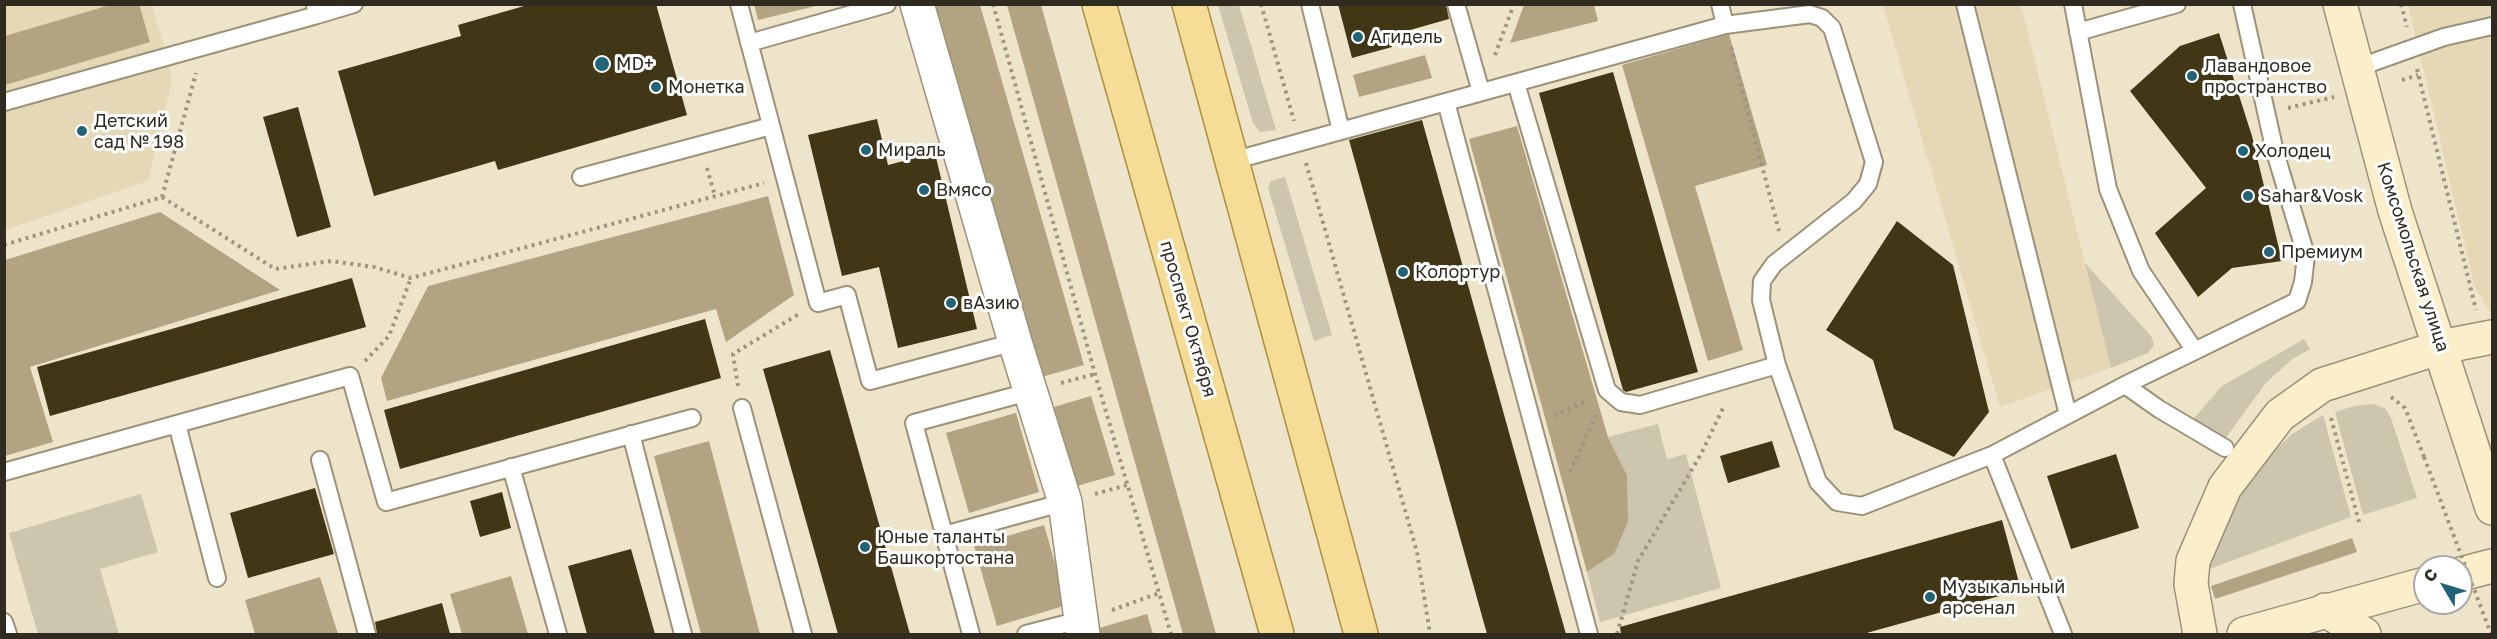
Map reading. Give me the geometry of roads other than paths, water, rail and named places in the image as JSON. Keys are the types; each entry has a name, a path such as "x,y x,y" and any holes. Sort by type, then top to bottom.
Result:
{"main road":[{"name":"проспект Октября","path":"1099,4 1277,634"},
{"path":"1189,4 1361,634"},
{"name":"Комсомольская улица","path":"2340,4 2395,211 2493,508"},
{"path":"2200,634 2191,584 2193,561 2225,487 2280,415 2322,385 2441,347 2488,338"},
{"path":"2473,571 2493,566"},
{"path":"2244,634 2295,627 2325,610 2413,587"},
{"path":"2325,610 2364,634"}],"street":[{"path":"917,4 1015,342 1065,502 1082,627"}],"lane":[{"path":"4,102 203,46 316,10 354,4"},
{"path":"739,4 818,303 846,295 870,381 1015,342"},
{"path":"749,43 887,4"},
{"path":"1310,4 1341,131"},
{"path":"1456,4 1481,92"},
{"path":"1720,4 1725,25"},
{"path":"1965,4 2068,415"},
{"path":"2073,4 2108,189 2141,270 2195,351"},
{"path":"2078,32 2177,4"},
{"path":"1232,161 1725,25 1810,14 1822,18 1832,28 1874,162 1868,184 1854,201 1774,264 1762,281 1761,300 1777,365 1818,482 1837,502 1862,506 1992,455 2125,385 2297,301 2303,282 2306,255 2275,152 2242,4"},
{"path":"2357,68 2444,37 2493,26"},
{"path":"1516,83 1607,390 1621,402 1640,405 1777,365"},
{"path":"1446,102 1589,634"},
{"path":"581,177 771,126"},
{"path":"4,472 350,376 386,502 692,418"},
{"path":"2125,385 2159,409 2225,448"},
{"path":"971,634 914,423 1032,391"},
{"path":"742,408 803,634"},
{"path":"177,424 217,578"},
{"path":"630,434 683,634"},
{"path":"1992,455 2064,634"},
{"path":"320,460 367,634"},
{"path":"511,467 558,634"},
{"path":"945,535 1065,502"},
{"path":"4,622 8,634"},
{"path":"1026,634 1082,627"}],"place":[{"name":"Агидель","path":"1358,37"},
{"name":"MD+","path":"602,64"},
{"name":"Лавандовое пространство","path":"2192,76"},
{"name":"Монетка","path":"656,87"},
{"name":"Детский сад № 198","path":"82,131"},
{"name":"Мираль","path":"866,150"},
{"name":"Холодец","path":"2243,151"},
{"name":"Вмясо","path":"924,190"},
{"name":"Sahar&Vosk","path":"2248,196"},
{"name":"Премиум","path":"2269,252"},
{"name":"Колортур","path":"1403,272"},
{"name":"вАзию","path":"951,303"},
{"name":"Юные таланты Башкортостана","path":"865,547"},
{"name":"Музыкальный арсенал","path":"1930,597"}]}
